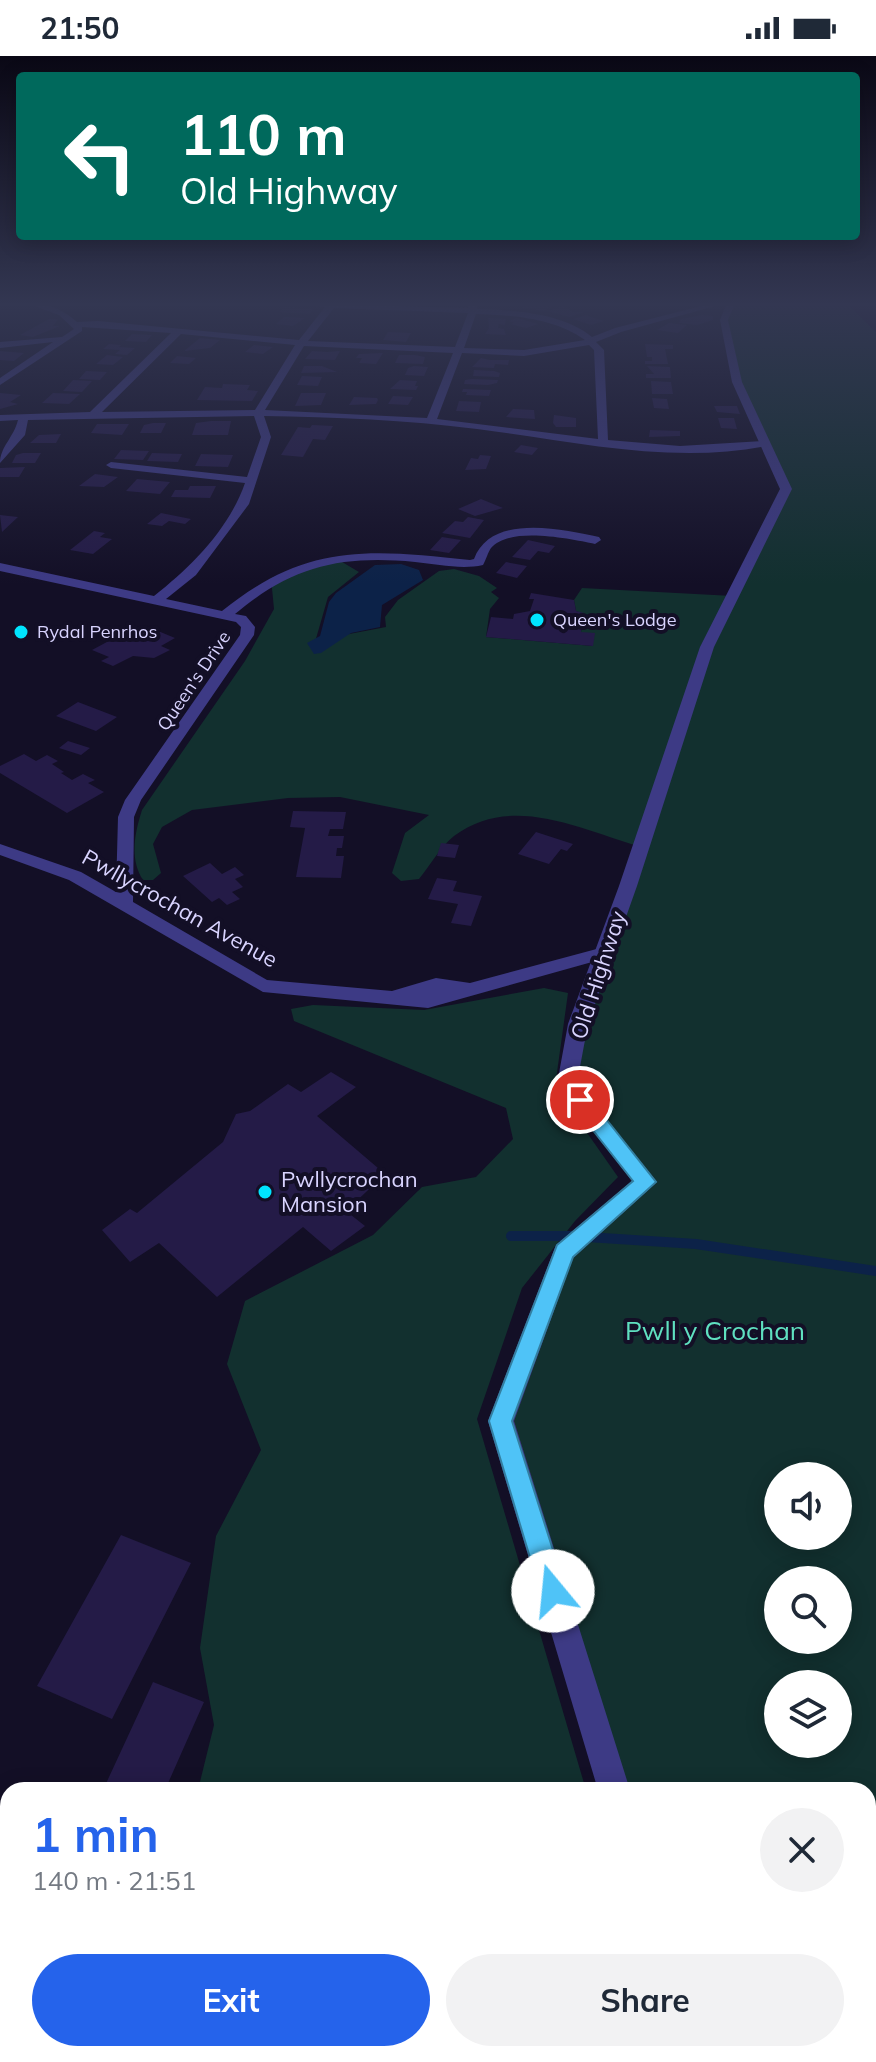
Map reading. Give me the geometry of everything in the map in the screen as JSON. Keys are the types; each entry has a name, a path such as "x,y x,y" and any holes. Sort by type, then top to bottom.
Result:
{"street":[{"path":"93,415 112,397"},
{"path":"258,414 269,397"},
{"path":"431,421 441,397"},
{"path":"602,397 603,444"},
{"name":"Old Highway","path":"612,1782 501,1421 564,1252 646,1182 567,1084 578,1024 707,647 786,489 743,397"},
{"path":"0,418 258,414 431,421 603,444 697,451 763,444"},
{"path":"157,600 192,572 243,504 266,437 258,414"},
{"path":"0,460 20,435 24,417"},
{"path":"111,465 253,481"},
{"path":"224,616 271,578 307,564 347,557 403,556 470,564 479,562 486,546 498,537 520,533 595,540"},
{"name":"Queen's Drive","path":"0,567 241,619 248,627 247,635 133,800 126,817 124,902"},
{"name":"Pwllycrochan Avenue","path":"0,849 75,876 263,986 428,1001 604,953"}],"green space":[{"name":"Pwll y Crochan","path":"744,397 876,397 876,1782 612,1782 501,1421 564,1252 646,1182 567,1084 641,847 570,824 522,816 499,817 476,823 454,836 419,879 401,881 392,873 405,833 429,815 340,797 288,798 192,810 162,827 153,844 161,873 153,880 143,880 136,863 136,836 142,810 245,661 274,609 271,578 312,563 337,559 359,572 328,597 313,649 344,635 386,627 385,617 398,600 439,571 454,569 479,576 497,588 491,592 499,598 490,609 486,637 593,646 581,632 584,614 576,611 574,600 582,588 733,596 786,489"},
{"path":"544,988 568,993 555,1087 618,1177 575,1221 522,1288 477,1419 584,1782 200,1782 214,1725 200,1648 216,1536 261,1450 227,1364 245,1301 373,1235 422,1187 476,1177 513,1139 506,1108 294,1021 291,1009 313,1005 424,1010"}],"water":[{"path":"401,564 419,570 423,580 382,605 380,627 351,633 321,653 314,654 307,643 320,636 329,602 336,593 375,565"}],"building":[{"path":"0,397 18,397 10,402 18,404 0,409"},
{"path":"49,397 77,397 69,404 42,403"},
{"path":"199,397 255,397 252,401 197,400"},
{"path":"299,397 324,397 321,405 295,406"},
{"path":"354,397 378,400 376,404 349,405"},
{"path":"393,397 413,397 408,405 388,404"},
{"path":"652,398 667,399 669,409 654,408"},
{"path":"459,401 481,402 479,412 456,411"},
{"path":"714,406 737,406 740,414 717,412"},
{"path":"513,409 534,410 535,419 506,417"},
{"path":"554,415 576,418 576,427 556,427"},
{"path":"718,418 734,418 737,429 721,428"},
{"path":"231,421 228,435 192,435 196,423"},
{"path":"166,423 161,433 140,433 144,425"},
{"path":"97,424 129,424 122,435 91,433"},
{"path":"312,425 333,426 325,440 313,439 303,457 281,455 298,427 310,428"},
{"path":"650,430 680,431 680,436 649,437"},
{"path":"61,434 56,443 30,443 39,435"},
{"path":"521,445 538,448 532,455 514,452"},
{"path":"121,450 149,451 143,460 114,459"},
{"path":"41,453 35,463 12,463 16,455"},
{"path":"152,453 182,454 178,462 147,461"},
{"path":"201,454 233,455 228,467 195,466"},
{"path":"480,455 491,456 486,469 465,470 471,458 478,459"},
{"path":"25,467 19,477 0,477 0,468"},
{"path":"95,474 118,477 104,487 79,486"},
{"path":"137,479 170,482 160,494 126,491"},
{"path":"190,486 216,486 210,498 171,497 175,490 188,490"},
{"path":"481,499 503,508 475,516 458,509"},
{"path":"161,513 191,519 185,524 169,521 162,526 147,524"},
{"path":"0,515 18,517 2,532"},
{"path":"468,517 484,520 470,538 442,533 455,521 463,522"},
{"path":"94,531 105,533 100,537 112,539 93,554 70,550"},
{"path":"442,537 461,540 449,553 430,550"},
{"path":"528,540 555,546 549,553 538,551 530,560 512,557"},
{"path":"506,562 527,566 517,578 496,573"},
{"name":"Queen's Lodge","path":"531,593 574,600 576,611 584,613 581,632 595,633 593,646 486,637 491,617 513,619 514,614 530,611 534,599 529,599"},
{"path":"146,626 175,638 161,646 170,650 154,658 133,656 113,666 101,661 109,657 92,650 133,628 138,630"},
{"path":"78,702 117,717 96,731 56,716"},
{"path":"68,741 90,748 81,755 59,748"},
{"path":"24,754 36,761 47,755 58,761 52,764 64,772 61,773 72,780 83,774 95,780 88,783 104,792 67,813 0,773 0,766"},
{"path":"293,811 346,812 343,829 330,829 328,836 344,836 342,848 337,848 336,856 344,856 341,878 296,877 305,828 290,827"},
{"path":"536,832 573,844 567,851 561,849 549,864 518,854"},
{"path":"441,843 459,845 455,858 437,856"},
{"path":"210,863 222,874 235,867 244,875 235,879 243,887 232,892 240,899 227,905 219,898 212,902 183,876"},
{"path":"437,878 457,881 453,891 482,896 471,926 451,923 458,904 428,899"},
{"name":"Pwllycrochan Mansion","path":"331,1072 356,1087 317,1116 385,1174 346,1211 365,1226 331,1251 303,1227 217,1297 159,1243 130,1262 102,1230 130,1209 137,1213 223,1142 236,1114 250,1111 288,1084 301,1092"},
{"path":"121,1535 191,1563 112,1719 37,1686"},
{"path":"153,1682 204,1702 169,1782 107,1782"}],"waterway":[{"path":"511,1236 574,1236"},
{"path":"587,1237 696,1244 876,1271"}],"place":[{"name":"Queen's Lodge","path":"537,620"},
{"name":"Rydal Penrhos","path":"21,632"},
{"name":"Pwllycrochan Mansion","path":"265,1192"}],"route":[{"path":"553,1591 501,1421 564,1252 646,1182 580,1100"}]}
